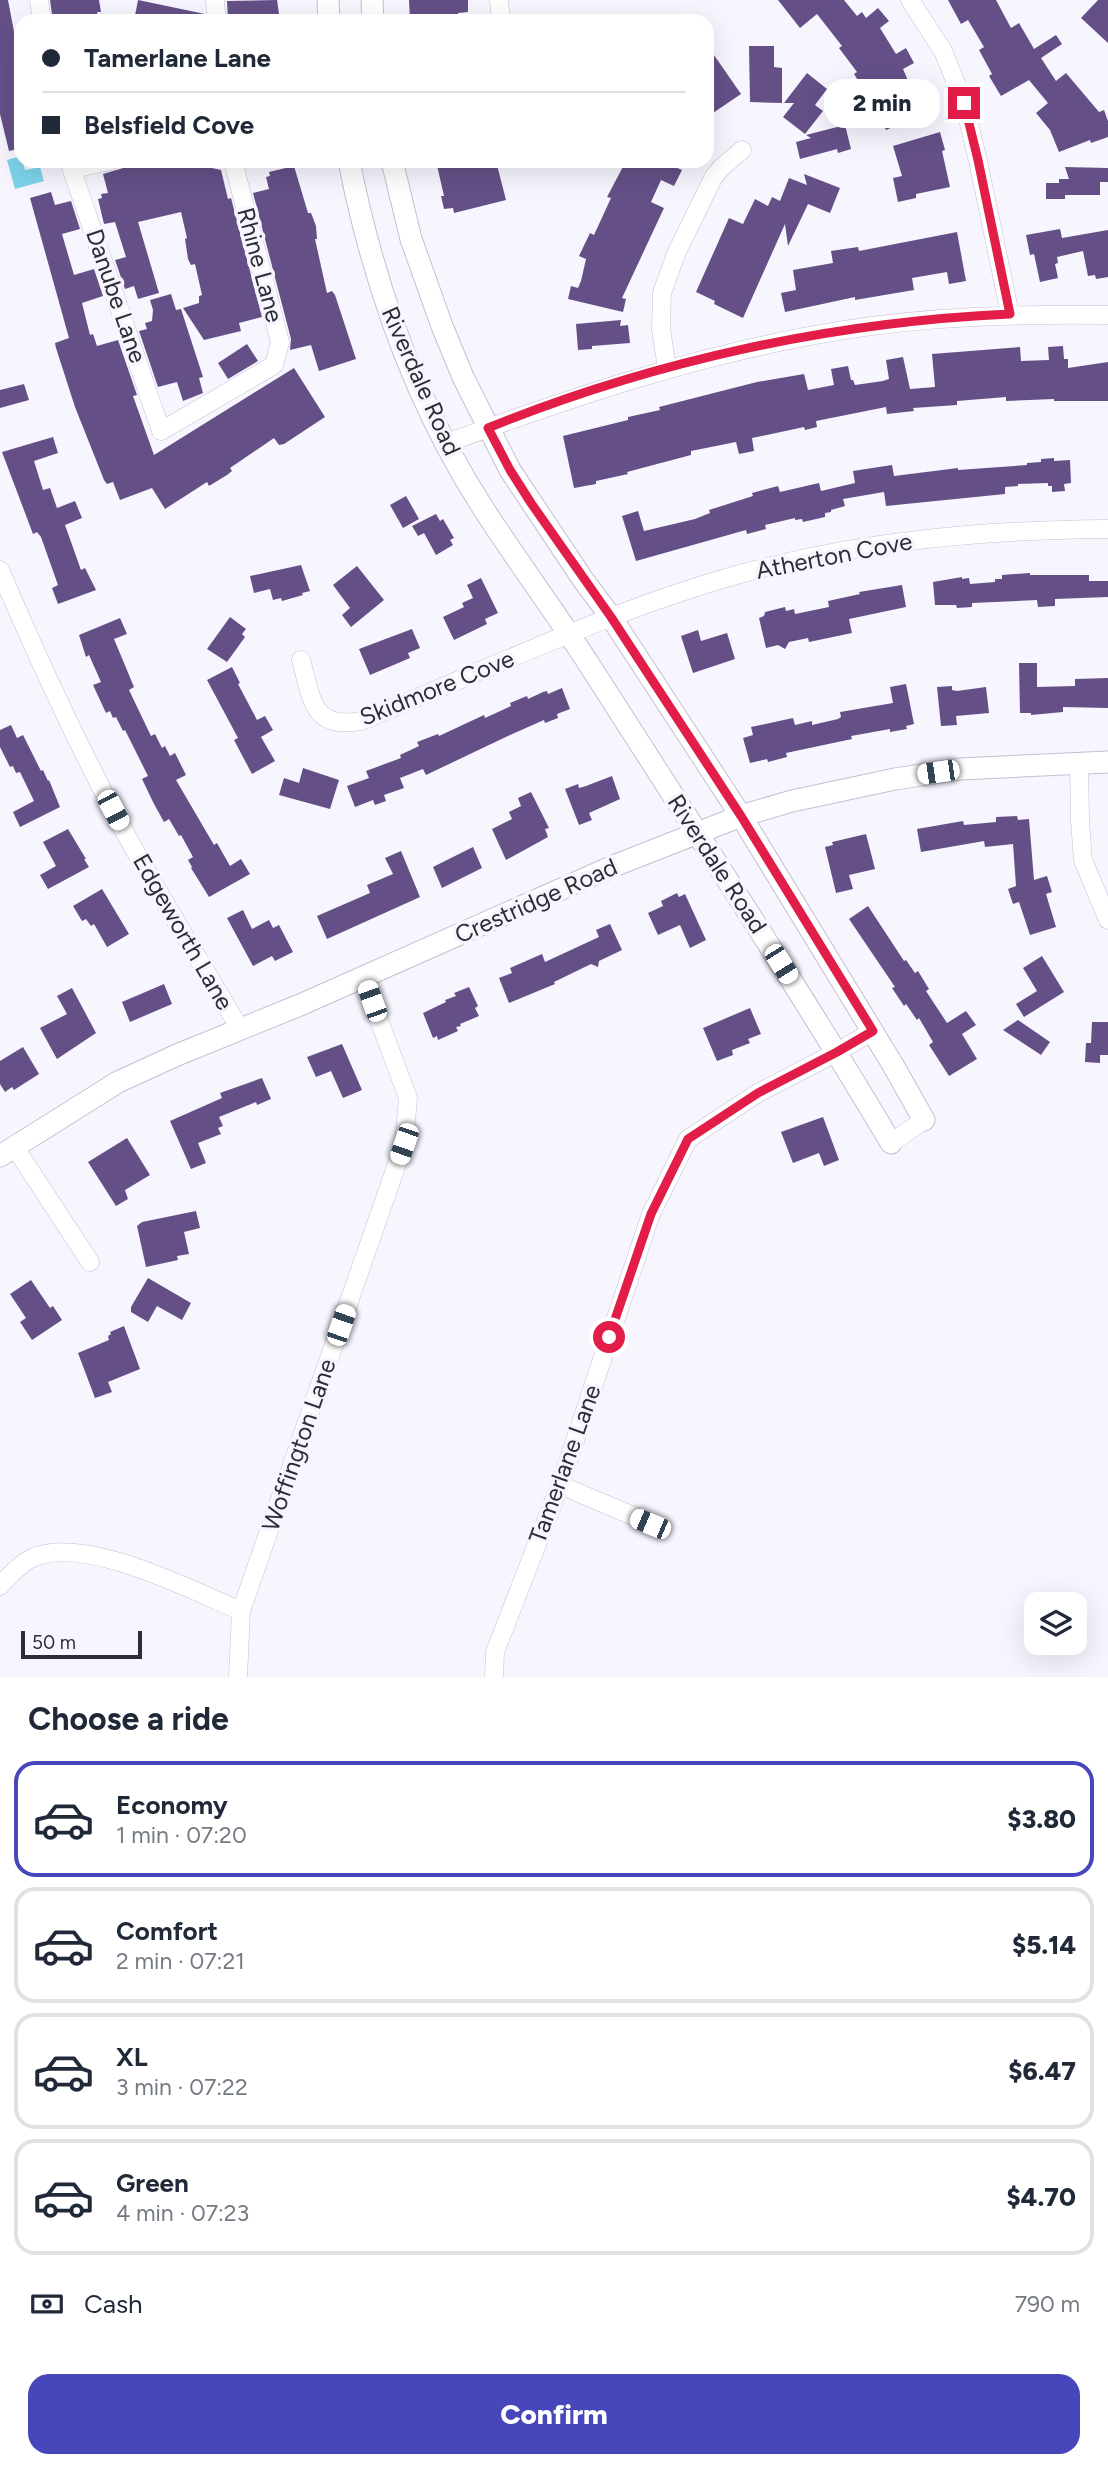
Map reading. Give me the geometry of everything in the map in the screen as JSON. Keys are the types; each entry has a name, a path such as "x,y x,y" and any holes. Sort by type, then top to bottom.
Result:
{"street":[{"path":"910,0 943,51 964,103 1010,314"},
{"path":"667,369 660,311 665,282 713,178 742,150"},
{"name":"Danube Lane","path":"72,168 161,431"},
{"name":"Rhine Lane","path":"161,431 274,365 280,341 235,168"},
{"name":"Riverdale Road","path":"350,168 357,205 381,288 400,340 447,443 481,506 569,633 837,1052 891,1143 924,1120 873,1031 741,816 611,617 524,492 488,428 463,377 427,286 411,239 394,168"},
{"path":"447,443 550,405 667,369 839,331 1010,314 1108,315"},
{"name":"Atherton Cove","path":"569,633 657,600 751,571 851,550 964,534 1108,529"},
{"name":"Edgeworth Lane","path":"0,570 32,647 108,800 240,1029"},
{"name":"Skidmore Cove","path":"301,660 317,709 324,718 334,723 347,724 383,712 569,633"},
{"name":"Crestridge Road","path":"7,1151 118,1082 177,1055 363,977 611,867 741,816 792,801 895,779 960,769 1108,762"},
{"path":"1079,763 1083,860 1108,920"},
{"name":"Woffington Lane","path":"238,1677 241,1611 404,1144 408,1098 363,977"},
{"name":"Tamerlane Lane","path":"494,1677 495,1652 560,1485 651,1214 688,1139 758,1093 873,1031"},
{"path":"7,1151 90,1262"},
{"path":"560,1485 650,1524"},
{"path":"0,1586 32,1558 67,1551 114,1559 241,1611"}],"water":[{"path":"14,158 14,168 40,168 44,181 15,189 7,160"}],"building":[{"path":"0,0 8,0 14,32 14,150 9,151 0,114"},
{"path":"50,0 99,0 101,12 97,14 52,14"},
{"path":"138,0 205,14 135,14"},
{"path":"277,0 279,14 228,14 227,1"},
{"path":"409,0 468,0 468,12 410,14"},
{"path":"778,0 844,0 857,16 862,12 866,18 878,8 889,21 880,28 896,54 906,48 914,63 903,69 916,99 927,93 934,109 886,130 867,86 863,88 854,74 857,72 839,48 842,46 817,14 800,28"},
{"path":"948,0 996,0 1011,28 1019,23 1034,49 1056,35 1062,44 1041,58 1056,81 1066,73 1099,112 1104,110 1108,121 1108,137 1091,143 1090,140 1059,152 1050,130 1036,113 1048,103 1029,80 1001,96 989,76 992,74 979,50 984,47 968,20 961,24"},
{"path":"1098,0 1108,0 1108,43 1081,18"},
{"path":"749,46 774,46 774,67 782,68 782,103 750,102"},
{"path":"714,55 741,94 714,112"},
{"path":"807,73 827,89 815,105 823,111 805,134 783,117 794,103 784,103"},
{"path":"845,125 851,149 838,153 837,149 800,159 796,142 811,138 806,135"},
{"path":"940,132 950,187 916,194 916,198 898,202 893,178 902,176 893,146"},
{"path":"1065,167 1108,168 1108,182 1100,182 1100,195 1065,195 1065,199 1046,199 1046,183 1059,183 1059,179 1069,179"},
{"path":"123,168 221,170 228,199 231,198 262,317 239,323 241,331 204,340 183,308 199,303 199,296 202,295 195,264 191,265 188,259 187,238 181,212 138,222 159,293 138,299 134,286 125,289 115,260 126,257 115,222 104,224 98,199 102,198 101,194 108,193 103,174"},
{"path":"295,168 308,213 311,213 316,226 315,239 327,293 332,291 335,295 356,359 319,371 311,345 290,350 291,339 253,193 269,189 266,177 270,176 269,172"},
{"path":"438,168 498,168 506,200 454,213 453,208 444,209 441,196 444,196"},
{"path":"622,168 682,170 674,186 661,180 651,202 664,208 622,298 626,299 623,312 568,299 571,286 578,288 581,281 586,259 579,256 590,233 594,235 611,198 607,197"},
{"path":"804,174 840,188 830,213 808,204 788,246 785,224 743,318 696,292 729,218 743,224 755,199 768,206 772,197 780,201 789,178 807,185"},
{"path":"51,192 55,205 71,201 80,229 62,234 74,275 94,269 103,296 82,303 90,335 93,334 97,346 118,340 137,395 133,396 154,455 294,368 325,417 284,444 279,445 274,438 230,468 232,471 227,475 209,486 207,482 165,509 152,488 120,500 113,482 107,484 104,480 75,407 56,348 55,343 69,338 30,198"},
{"path":"1060,229 1062,238 1108,230 1108,277 1096,279 1095,275 1088,276 1083,251 1057,257 1058,263 1055,264 1058,278 1040,282 1034,254 1030,255 1026,235"},
{"path":"957,232 966,281 949,284 947,272 912,278 914,290 855,300 855,297 785,312 781,293 796,290 793,270 833,263 831,251 858,247 859,251"},
{"path":"171,294 176,310 181,309 203,377 199,378 203,393 183,401 177,382 158,387 139,331 147,329 145,323 152,321 150,300"},
{"path":"621,320 620,326 628,325 630,343 578,350 576,324"},
{"path":"247,344 258,361 228,379 218,363"},
{"path":"1063,346 1068,368 1108,362 1108,401 1006,401 1006,397 957,401 957,405 913,408 914,411 887,414 886,407 816,421 817,427 805,430 804,427 752,438 754,451 739,454 736,442 691,451 691,455 596,481 596,484 574,488 563,436 628,420 628,417 660,410 659,407 757,382 804,374 808,390 834,385 831,369 848,366 855,385 883,381 889,379 886,360 903,357 910,389 935,387 932,354 1020,347 1021,361 1049,360 1048,347"},
{"path":"24,384 29,400 0,408 0,390"},
{"path":"53,437 58,453 34,461 43,490 50,488 57,508 75,501 82,518 65,525 81,570 85,568 96,590 58,604 52,588 58,585 41,537 37,532 33,534 2,452"},
{"path":"1054,458 1054,461 1070,460 1071,483 1064,484 1065,491 1052,492 1052,486 1048,486 1048,483 1018,484 1005,487 1005,494 886,506 884,492 843,499 845,506 825,513 825,517 803,522 802,519 795,518 765,525 766,529 747,534 746,530 636,561 622,516 638,511 644,531 695,519 710,513 709,510 778,486 780,492 819,483 821,491 855,483 853,471 892,465 894,476 958,468 1027,465 1041,462 1041,459"},
{"path":"406,496 419,519 403,528 390,505"},
{"path":"436,514 440,521 443,519 454,538 450,540 453,545 436,555 424,533 418,536 412,526"},
{"path":"301,565 310,591 282,601 281,598 273,600 270,589 254,593 250,576"},
{"path":"357,566 384,600 351,627 342,615 350,608 333,585"},
{"path":"1002,575 1089,575 1089,581 1108,581 1108,597 1055,599 1055,606 1038,607 1037,600 972,603 972,607 957,608 956,605 935,605 933,582 962,577 969,578 970,584 995,582 995,579 1002,579"},
{"path":"481,578 498,613 485,619 487,624 454,640 443,617 464,607 462,603 473,598 467,585"},
{"path":"902,585 906,607 849,619 852,633 809,642 808,638 789,642 785,649 778,645 766,648 759,618 764,616 765,612 785,607 786,611 794,609 795,614 829,607 828,601 860,594 859,592"},
{"path":"230,617 246,629 242,634 245,637 227,662 207,649"},
{"path":"120,618 127,634 114,639 134,687 129,690 151,736 155,734 162,748 165,746 170,756 175,753 186,775 176,780 214,845 217,843 230,866 241,859 250,874 209,897 191,868 188,860 193,857 181,835 179,836 169,819 164,822 154,804 142,779 148,776 125,730 123,731 110,711 106,713 93,685 101,682 89,655 86,657 79,635"},
{"path":"412,629 420,648 408,653 410,658 370,675 359,649"},
{"path":"698,630 701,641 727,633 735,659 693,673 681,636"},
{"path":"1019,663 1037,663 1037,687 1075,686 1075,679 1108,678 1108,708 1063,707 1063,712 1031,715 1020,713"},
{"path":"232,667 257,720 265,716 273,730 261,737 275,761 252,774 234,740 238,738 207,680"},
{"path":"906,684 914,724 906,726 907,729 890,732 890,729 851,736 852,739 786,753 787,757 750,763 743,738 753,735 751,727 793,718 795,725 812,721 812,725 838,719 841,717 840,712 893,703 890,687"},
{"path":"952,686 952,690 957,691 986,687 989,713 956,716 957,725 941,726 937,687"},
{"path":"562,688 570,709 557,714 558,718 545,723 544,720 426,775 423,769 400,778 404,788 384,795 386,801 375,805 373,800 355,807 347,786 369,778 366,771 401,758 400,755 419,746 417,742 438,734 439,736 484,715 485,718 527,696 528,699"},
{"path":"11,725 17,738 23,735 41,771 43,770 49,780 60,807 20,827 13,812 34,801 20,772 16,773 13,766 10,767 0,747 0,730"},
{"path":"303,768 339,780 330,809 279,795 284,778 299,783"},
{"path":"612,776 620,799 589,813 592,820 579,825 565,789 578,784 579,788"},
{"path":"531,792 549,828 545,829 548,837 506,860 492,829 512,819 509,812 521,806 518,798"},
{"path":"1017,816 1018,820 1029,819 1034,880 1047,876 1052,892 1046,894 1056,927 1030,935 1019,902 1013,904 1008,889 1016,886 1013,844 985,847 984,841 921,852 917,829 963,821 964,825 996,822 996,817"},
{"path":"68,829 89,867 48,889 40,875 56,866 43,842"},
{"path":"866,834 875,869 849,875 853,889 836,893 825,847 833,845 832,842"},
{"path":"473,847 482,868 442,888 433,867"},
{"path":"401,851 420,897 327,939 317,916 370,893 367,885 393,874 385,858"},
{"path":"102,889 129,934 107,947 94,924 91,926 86,919 82,921 73,906"},
{"path":"677,893 679,897 685,894 706,940 690,948 680,925 658,935 648,913 663,906 661,901"},
{"path":"868,906 904,961 906,960 915,973 918,971 929,989 926,991 947,1023 966,1011 976,1025 962,1034 977,1059 949,1076 929,1045 933,1042 919,1018 917,1020 906,1004 904,1006 892,988 895,987 849,919"},
{"path":"243,910 252,929 269,920 273,928 279,925 293,952 275,961 272,956 253,966 227,918"},
{"path":"610,924 622,950 599,961 598,967 591,964 554,982 555,984 509,1003 499,978 512,973 510,968 542,954 545,962 599,937 596,930"},
{"path":"1042,956 1064,992 1024,1017 1016,1004 1037,991 1023,968"},
{"path":"164,984 172,1004 130,1022 122,1002"},
{"path":"469,987 478,1006 475,1008 479,1016 460,1024 461,1026 456,1027 458,1031 438,1040 437,1036 433,1038 423,1013 456,996 454,993"},
{"path":"72,988 96,1033 57,1059 40,1028 67,1014 57,996"},
{"path":"750,1008 761,1034 748,1039 750,1043 732,1050 733,1055 717,1061 703,1028"},
{"path":"1018,1020 1050,1042 1041,1055 1003,1030"},
{"path":"1092,1022 1108,1022 1108,1055 1100,1055 1100,1063 1085,1062 1086,1043 1091,1043"},
{"path":"342,1044 362,1090 343,1098 331,1071 316,1077 307,1057"},
{"path":"23,1047 39,1074 14,1090 12,1087 5,1092 0,1084 0,1061"},
{"path":"262,1078 271,1099 219,1117 223,1126 218,1128 221,1134 198,1143 206,1163 191,1169 170,1121 222,1098 220,1093"},
{"path":"823,1117 839,1160 824,1166 819,1153 793,1163 781,1132"},
{"path":"127,1138 150,1175 125,1190 128,1199 116,1206 88,1162"},
{"path":"196,1211 200,1228 184,1232 189,1254 177,1256 178,1260 146,1267 137,1226 142,1222"},
{"path":"148,1278 191,1303 182,1320 157,1306 148,1322 131,1312 131,1307"},
{"path":"31,1280 50,1308 53,1306 62,1320 32,1340 20,1322 26,1318 10,1294"},
{"path":"124,1326 140,1369 108,1382 112,1392 95,1398 78,1353 109,1340 110,1332"}],"route":[{"path":"609,1337 651,1214 688,1139 758,1093 873,1031 741,816 611,617 531,503 488,428 599,389 667,369 772,344 886,324 1010,314 964,103"}]}
